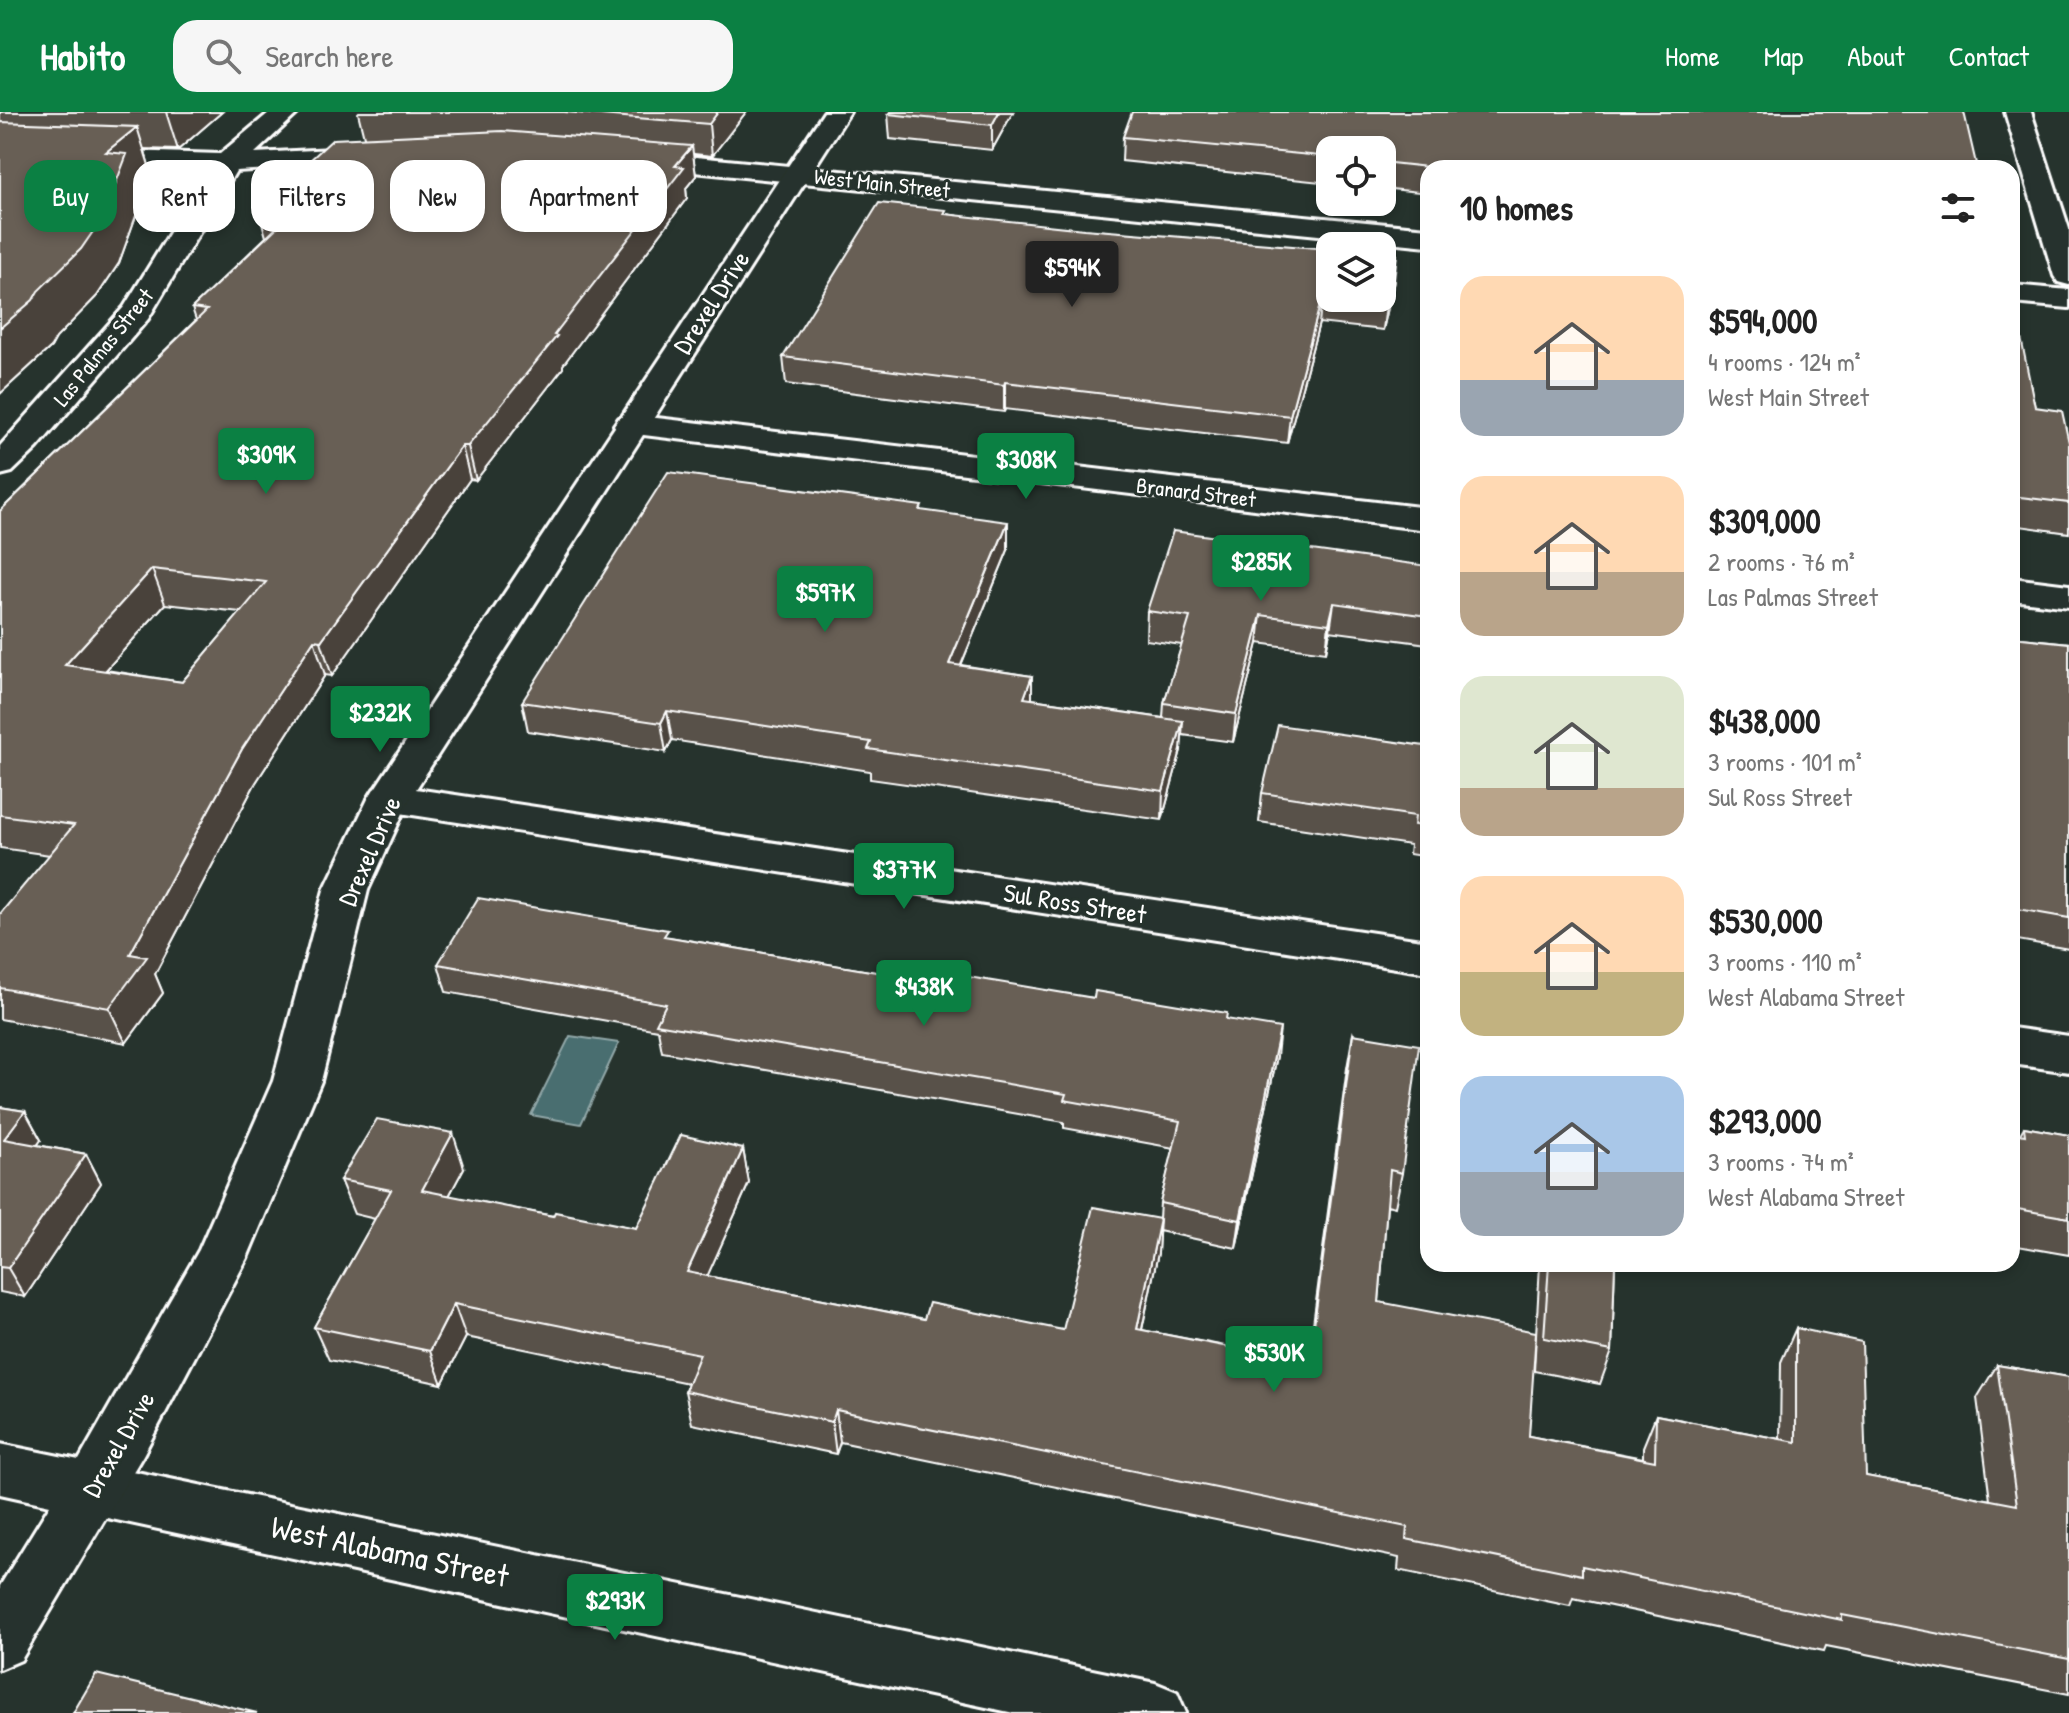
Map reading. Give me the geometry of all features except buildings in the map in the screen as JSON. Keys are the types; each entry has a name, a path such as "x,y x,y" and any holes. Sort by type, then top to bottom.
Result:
{"street":[{"name":"Las Palmas Street","path":"230,160 286,112"},
{"name":"Drexel Drive","path":"0,1640 93,1489 221,1258 297,1081 346,890 389,799 837,112"},
{"path":"2018,112 2069,276"},
{"path":"235,163 399,154"},
{"path":"0,155 142,160"},
{"name":"West Main Street","path":"607,156 1420,236"},
{"name":"Las Palmas Street","path":"0,465 25,441 137,312 185,232"},
{"path":"2020,295 2069,299"},
{"name":"Branard Street","path":"631,425 1420,518"},
{"path":"2020,590 2069,596"},
{"name":"Sul Ross Street","path":"389,799 1420,956"},
{"path":"2020,1047 2069,1054"},
{"name":"West Alabama Street","path":"0,1469 1155,1713"}],"water":[{"path":"570,1036 619,1043 581,1124 531,1115"}]}
